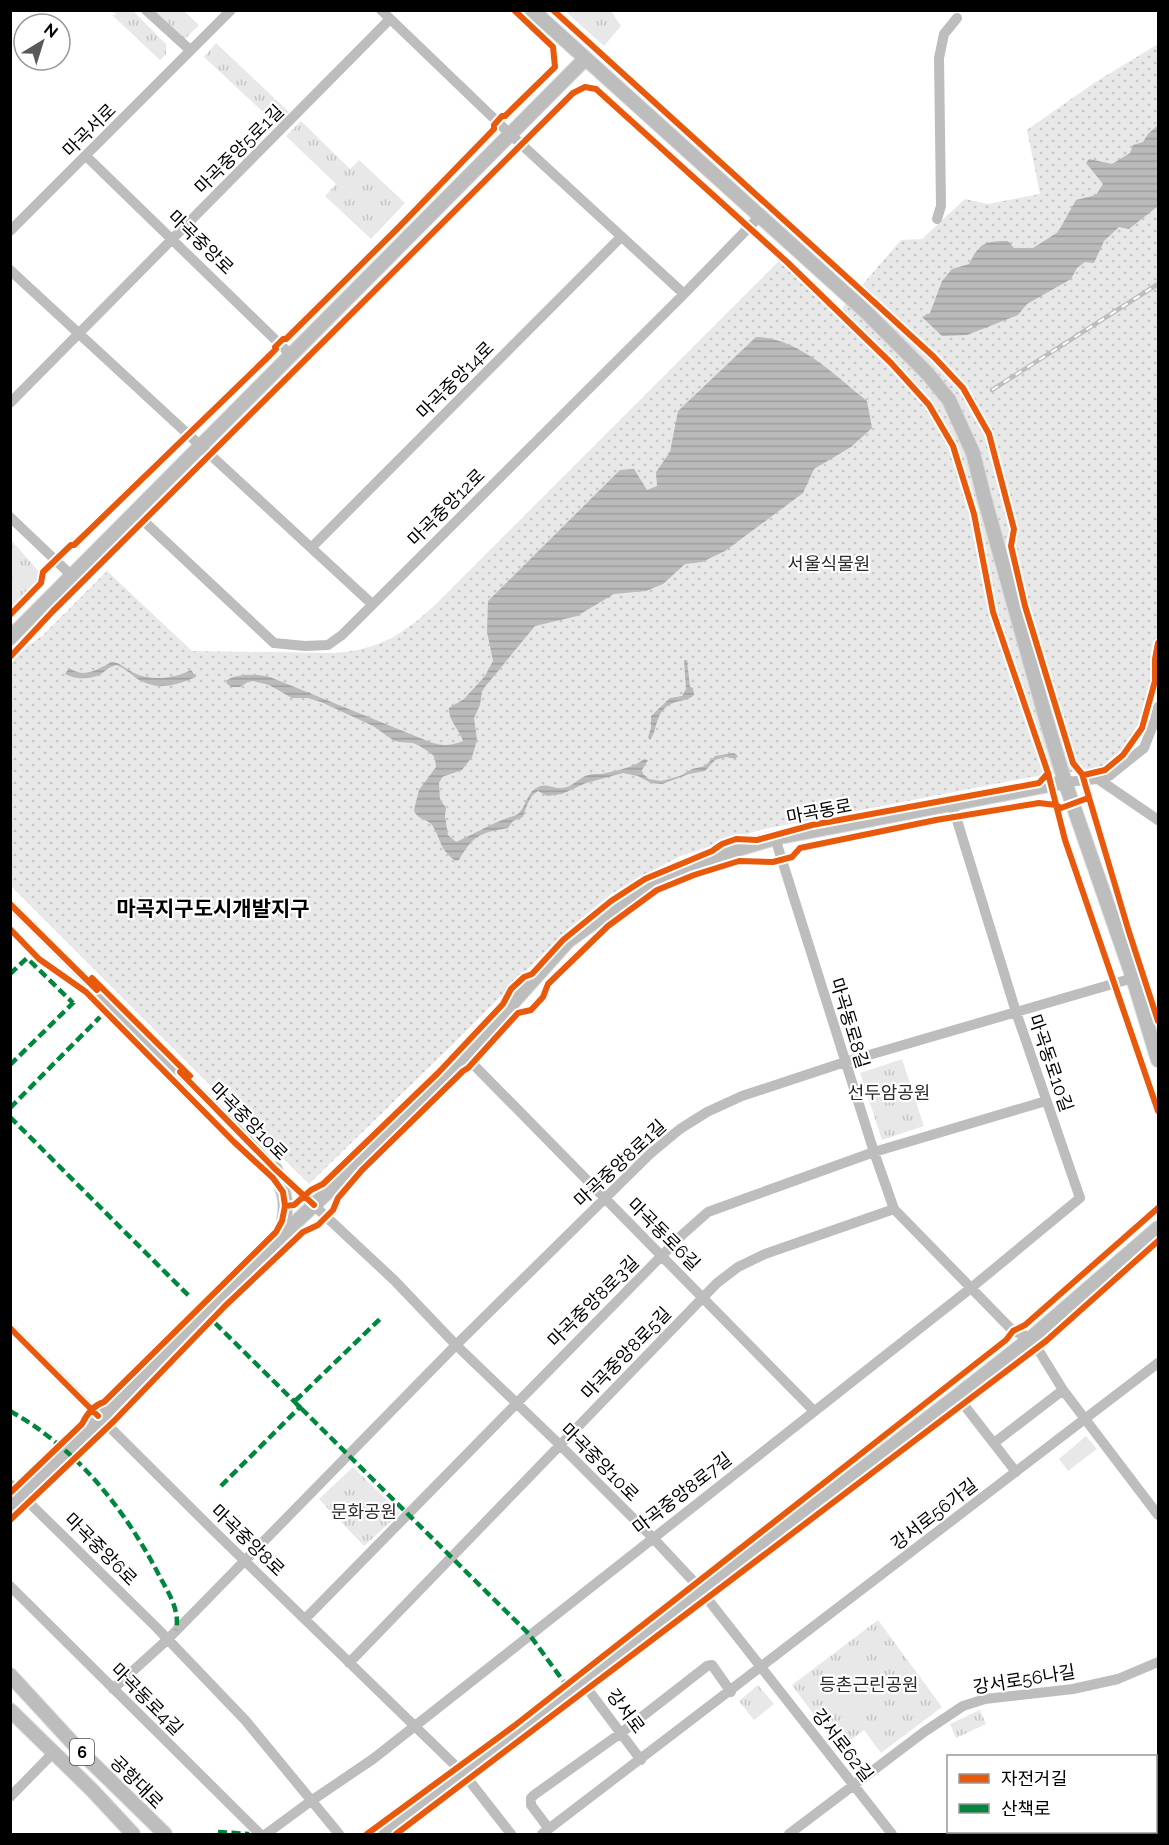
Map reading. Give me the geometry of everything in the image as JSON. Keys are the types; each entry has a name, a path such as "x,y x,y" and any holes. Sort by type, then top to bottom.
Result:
{"main road":[{"path":"532,10 865,311 927,373 949,400 973,453 1065,782 1133,978 1158,1060"},
{"path":"10,638 585,59"},
{"name":"마곡동로","path":"10,1506 465,1056 568,941 646,884 715,856 775,838 1065,782"},
{"path":"275,1169 283,1187 286,1207 281,1236"},
{"name":"강서로","path":"386,1834 1031,1338 1158,1228"},
{"name":"공항대로","path":"10,1675 80,1750 165,1834"},
{"name":"공항대로","path":"10,1710 92,1790 133,1834"}],"street":[{"path":"146,10 190,50"},
{"name":"마곡서로","path":"10,231 231,10"},
{"path":"381,10 510,134 684,294"},
{"path":"937,219 941,206 939,58 944,34 957,18"},
{"name":"마곡중앙5로1길","path":"10,403 390,20"},
{"name":"마곡중앙로","path":"86,156 291,355"},
{"name":"마곡중앙12로","path":"134,512 274,643 305,646 328,645 342,635 760,216"},
{"name":"마곡중앙14로","path":"312,547 621,237"},
{"path":"10,270 372,604"},
{"path":"10,517 71,575"},
{"path":"1065,782 1109,776 1144,748 1155,733 1158,707"},
{"path":"1098,779 1158,820"},
{"name":"마곡동로10길","path":"952,804 1016,1012 1080,1198 971,1288"},
{"name":"마곡동로8길","path":"775,838 894,1209 1013,1331 1031,1338"},
{"name":"마곡중앙10로","path":"10,904 275,1169 394,1280 456,1345 653,1538 703,1591"},
{"name":"마곡중앙8로1길","path":"244,1560 456,1345 650,1154 680,1129 707,1112 742,1096 845,1062 1133,978"},
{"path":"1142,1006 1158,1007"},
{"name":"마곡동로6길","path":"465,1056 814,1411"},
{"name":"마곡중앙8로3길","path":"305,1619 661,1255 708,1212 874,1152 1046,1101"},
{"name":"마곡중앙8로5길","path":"350,1663 717,1283 738,1267 756,1258 894,1209"},
{"name":"마곡중앙8로7길","path":"414,1725 971,1288"},
{"name":"마곡중앙8로","path":"10,1328 464,1774"},
{"path":"1031,1338 1063,1390 1158,1515"},
{"name":"강서로56가길","path":"731,1692 710,1664 621,1733 531,1798 531,1804 546,1832 731,1692 1158,1364"},
{"path":"994,1443 1063,1390"},
{"path":"957,1396 1016,1472"},
{"name":"마곡중앙6로","path":"10,1484 168,1639 245,1720 311,1801"},
{"path":"113,1689 168,1639 244,1560"},
{"name":"마곡동로4길","path":"10,1586 260,1834"},
{"name":"강서로62길","path":"703,1591 892,1834"},
{"name":"강서로56나길","path":"789,1834 937,1722 963,1706 985,1699 1073,1689 1118,1679 1158,1662"},
{"name":"강서로","path":"583,1683 641,1760"},
{"path":"266,1834 373,1759 414,1725"},
{"path":"10,1797 54,1752"},
{"path":"464,1774 511,1834"},
{"path":"311,1801 339,1834"}],"green space":[{"path":"115,11 133,11 166,44 166,54 160,60 112,15 115,15"},
{"path":"154,11 184,11 199,25 184,40"},
{"path":"565,11 611,11 621,26 604,46"},
{"path":"216,43 289,112 276,124 204,57"},
{"name":"서울식물원","path":"1158,44 1158,658 1140,729 1121,755 1102,768 1031,777 760,830 678,857 611,894 564,933 309,1184 11,886 10,663 42,636 107,571 192,651 334,653 364,648 390,639 413,624 436,604 779,261 837,314 901,240 922,239 965,199 988,204 1040,194 1027,130 1094,83"},
{"path":"301,121 350,169 359,160 405,203 371,239 325,196 336,184 286,136"},
{"path":"11,540 43,576 11,611"},
{"name":"선두암공원","path":"902,1059 924,1126 882,1140 860,1073"},
{"path":"1086,1436 1097,1449 1068,1471 1059,1459"},
{"name":"문화공원","path":"353,1467 400,1513 364,1546 319,1499"},
{"name":"등촌근린공원","path":"878,1620 942,1707 881,1753 864,1730 839,1749 792,1685"},
{"path":"849,1660 875,1692 848,1713 824,1680"},
{"path":"758,1685 774,1704 754,1720 739,1701"},
{"path":"980,1710 986,1724 956,1738 950,1724"}],"shaded area":[{"path":"1158,125 1158,206 1129,229 1119,227 1104,241 1094,263 1085,262 1077,268 1071,279 1027,304 1018,315 967,335 942,336 922,317 930,313 942,281 952,269 969,264 980,247 988,243 1008,241 1014,248 1033,248 1058,232 1076,200 1096,195 1103,184 1086,163 1089,159 1112,164 1130,153 1133,145 1143,142"},
{"path":"756,337 787,344 829,370 867,401 872,428 851,447 814,469 803,493 725,551 702,562 685,564 663,584 646,591 614,594 577,616 535,626 484,688 474,718 477,740 472,757 462,770 442,777 439,783 440,799 446,808 448,835 456,842 517,814 522,810 534,789 541,786 564,788 588,775 621,770 644,759 648,760 642,770 643,774 649,779 661,781 705,766 715,756 734,753 738,756 735,759 726,757 715,760 705,771 662,784 651,783 638,776 623,773 586,783 562,794 547,796 538,791 530,799 523,817 513,821 508,828 478,836 456,861 443,848 432,825 417,816 414,810 419,790 436,767 433,755 413,743 393,740 373,726 321,702 308,698 292,698 269,685 253,681 240,687 227,684 226,681 230,678 241,675 270,677 430,742 446,745 463,741 450,717 449,708 464,699 485,676 493,661 487,632 488,601 620,470 634,469 647,490 657,486 656,472 670,452 678,411"},
{"path":"684,660 687,660 690,687 693,688 694,695 664,709 650,740 648,737 651,716 670,698 682,696 686,689"},
{"path":"112,662 141,676 170,677 191,670 196,677 173,685 151,685 116,665 90,678 77,678 65,674 69,668 86,673"}],"railway":[{"path":"992,390 1158,284"}],"marked path":[{"path":"10,974 27,958 29,959"},
{"path":"30,961 73,1003"},
{"path":"10,1065 74,1002"},
{"path":"10,1108 100,1017"},
{"path":"10,1117 190,1297"},
{"path":"221,1486 300,1407 294,1402 381,1318"},
{"path":"215,1323 529,1634 569,1689"},
{"path":"10,1411 37,1428 63,1449 111,1500 138,1538 168,1591 177,1617 176,1630"},
{"path":"218,1832 249,1834"}],"cycle path":[{"path":"10,615 41,583 43,572 71,545 74,545 269,356 283,339 286,339 398,228 494,129 494,125 502,116 505,116 555,67 553,47 514,10"},
{"path":"553,10 934,357 963,388 989,434 1014,529 1011,546 1025,606 1073,763 1082,774 1158,1021"},
{"path":"10,657 53,611 573,93 585,87 596,89 787,262 891,363 929,405 953,446 974,514 993,612 1048,773 1065,840 1158,1111"},
{"path":"1084,775 1105,770 1123,755 1142,728 1155,681 1158,643"},
{"path":"285,1206 294,1205 311,1190 323,1184 438,1073 503,1004 511,989 524,977 532,974 563,940 611,901 645,879 736,839 757,840 812,825 1039,783 1048,773"},
{"path":"10,1520 114,1421 225,1306 303,1232 318,1225 333,1210 338,1198 362,1170 468,1068 518,1013 531,1010 543,997 548,984 608,926 657,890 694,875 739,861 773,862 792,857 800,848 936,820 1039,803 1056,805 1061,808 1088,798"},
{"path":"10,904 97,990"},
{"path":"10,929 39,959 86,992 234,1142 273,1178 283,1192 285,1206 282,1221 276,1232 104,1402 88,1413 82,1424 10,1493"},
{"path":"92,978 190,1076"},
{"path":"180,1072 275,1169 314,1205"},
{"path":"367,1834 514,1726 1006,1340 1013,1331 1025,1325 1158,1208"},
{"path":"396,1834 1046,1341 1158,1241"},
{"path":"10,1328 98,1416"}],"district":[{"name":"마곡지구도시개발지구","path":"213,908"}]}
